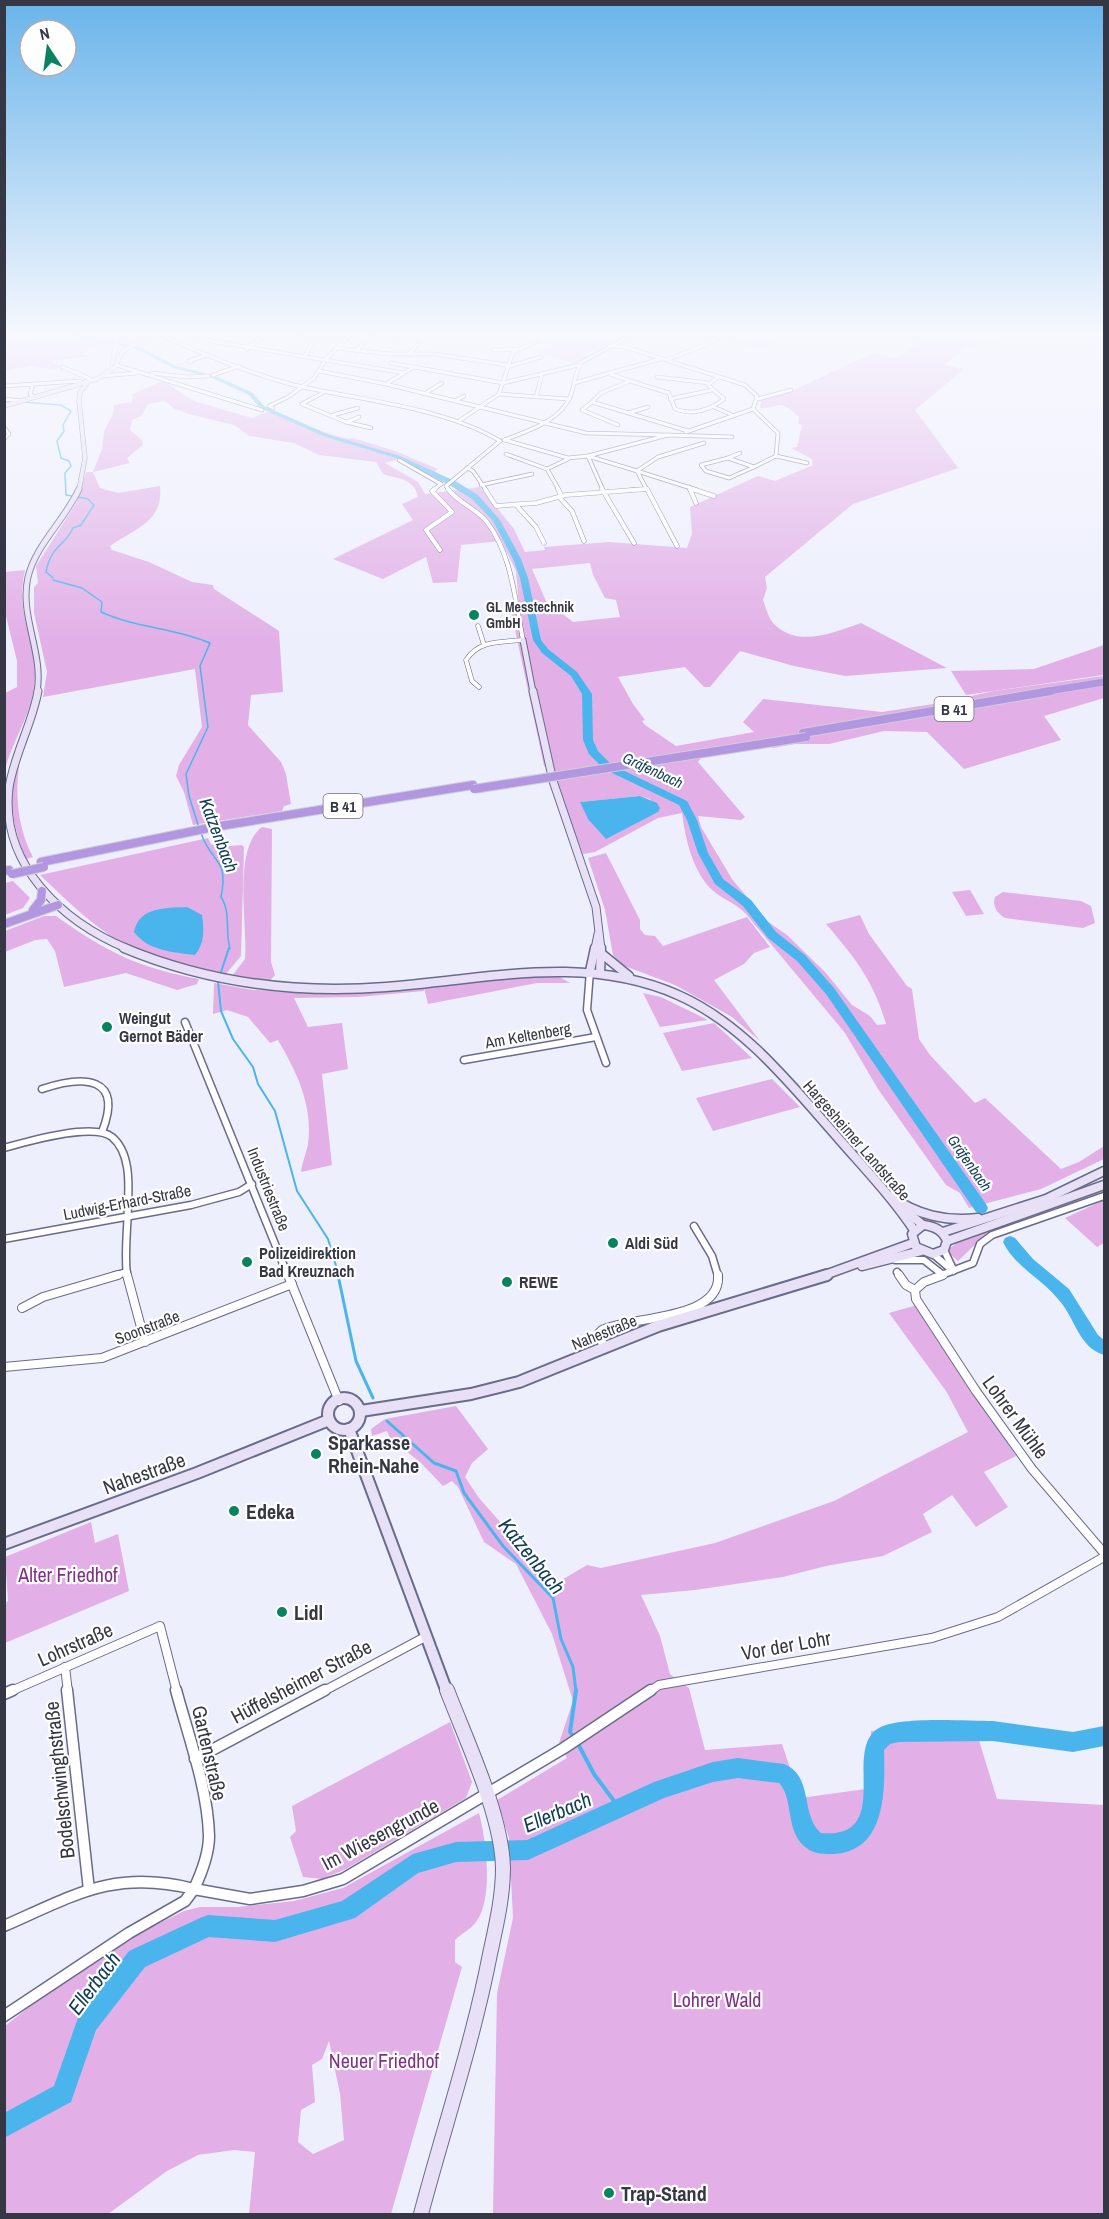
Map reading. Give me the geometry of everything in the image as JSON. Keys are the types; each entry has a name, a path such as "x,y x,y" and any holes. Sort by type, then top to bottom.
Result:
{"highway":[{"name":"B 41","path":"805,735 1104,682"},
{"name":"B 41","path":"7,873 215,829 1104,687"},
{"path":"33,910 41,900 42,891"},
{"path":"8,923 33,910 56,904"},
{"path":"8,923 56,904"}],"main road":[{"path":"82,435 84,473 77,493 37,554 26,586 26,608 39,681 33,708 9,771 5,805 6,820 15,849 28,874 42,891 73,918 116,945 192,973 241,983 308,989 351,989 432,983 534,970 590,971 637,981"},
{"path":"523,640 554,782 586,875 599,922 602,954 600,973"},
{"path":"590,971 599,922"},
{"path":"602,954 613,965 637,981"},
{"name":"Hargesheimer Landstraße","path":"637,981 663,989 698,1006 746,1039 918,1228"},
{"path":"945,1241 933,1226 918,1228 913,1243 921,1251 933,1254 945,1241 1085,1182 1104,1171"},
{"path":"1021,1210 1085,1182"},
{"name":"Hargesheimer Landstraße","path":"878,1184 918,1228"},
{"path":"894,1199 926,1213 956,1220 1021,1210 1104,1185"},
{"name":"Nahestraße","path":"361,1411 471,1394 519,1382 658,1326 856,1266 913,1243"},
{"name":"Nahestraße","path":"856,1266 887,1261 921,1251"},
{"path":"339,1401 353,1401 361,1411 358,1422 349,1429 334,1428 329,1420 329,1411 339,1401"},
{"name":"Nahestraße","path":"4,1544 197,1473 329,1420"},
{"path":"349,1429 486,1795 498,1834 502,1868 500,1905 488,1974 421,2214"}],"street":[{"path":"486,435 568,458"},
{"path":"440,550 426,530 452,512 432,491 452,479 502,440 517,435"},
{"path":"650,435 732,437"},
{"path":"547,469 568,458 588,456 668,435"},
{"path":"776,456 778,435"},
{"path":"637,471 658,457 704,443"},
{"path":"525,445 506,454 547,469 561,495 559,497 572,511 584,541"},
{"path":"740,453 705,463 702,468 714,475 729,478 776,456 807,463"},
{"path":"588,456 714,496"},
{"path":"588,456 603,492 627,527 634,543"},
{"path":"728,458 754,467"},
{"path":"399,460 445,484 447,490 487,521 508,561 523,640 483,645 470,652 466,660 472,681 479,687"},
{"path":"466,468 473,471 496,506 603,492 647,489"},
{"path":"637,471 677,546"},
{"path":"481,485 532,474"},
{"path":"688,486 696,503"},
{"path":"516,505 536,527 544,543"},
{"path":"478,626 483,645"},
{"path":"590,971 586,1000 606,1063"},
{"name":"Industriestraße","path":"185,1022 339,1401"},
{"name":"Am Keltenberg","path":"464,1060 596,1036"},
{"path":"42,1089 57,1083 83,1081 101,1084 109,1093 111,1108 102,1132"},
{"path":"4,1148 34,1139 102,1132 112,1136 119,1148 129,1180 127,1272 145,1342"},
{"name":"Ludwig-Erhard-Straße","path":"4,1239 191,1205 238,1192 252,1184"},
{"path":"915,1290 924,1282 973,1263 980,1244 992,1235 1104,1196"},
{"path":"604,1348 599,1333 605,1327 633,1324 665,1316 693,1306 714,1295 718,1289 715,1270 710,1254 694,1226"},
{"path":"945,1241 953,1270"},
{"path":"933,1254 953,1270"},
{"path":"887,1261 924,1260 943,1275"},
{"path":"22,1308 43,1297 127,1272"},
{"name":"Lohrer Mühle","path":"897,1272 906,1285 915,1290 916,1299 1011,1439 1104,1555"},
{"name":"Soonstraße","path":"4,1368 102,1358 292,1284"},
{"name":"Vor der Lohr","path":"486,1795 593,1730 659,1685 932,1638 998,1617 1104,1555"},
{"name":"Lohrstraße","path":"4,1694 160,1626"},
{"name":"Gartenstraße","path":"160,1626 195,1759 208,1837 204,1867 194,1889"},
{"name":"Hüffelsheimer Straße","path":"195,1759 425,1637"},
{"name":"Bodelschwinghstraße","path":"65,1667 89,1890"},
{"name":"Im Wiesengrunde","path":"4,1926 89,1890 122,1881 156,1881 250,1899 303,1891 343,1879 486,1795"},
{"path":"4,2016 129,1933 185,1901 194,1889"}],"green space":[{"path":"104,435 135,435 142,440 143,445 127,458 130,463 93,472 102,449"},
{"path":"247,435 333,435 353,438 395,451 438,469 431,475 399,459 385,463 418,482 425,494 480,487 514,529 525,552 545,550 544,547 609,542 687,548 692,534 690,507 758,476 775,481 813,465 812,459 791,448 797,447 800,435 933,435 958,468 853,504 765,577 767,588 763,600 773,623 795,636 829,634 861,623 947,668 845,676 794,666 740,651 710,687 704,687 685,667 618,677 645,720 642,721 645,725 676,746 754,732 743,722 763,699 882,712 940,703 994,691 1104,676 1104,698 1044,716 1061,740 964,769 927,732 884,731 829,744 794,744 773,748 770,745 702,757 698,762 745,817 741,820 698,816 701,827 732,879 767,921 787,935 826,973 852,1005 870,1016 877,1025 886,1024 869,982 826,924 860,915 869,934 907,986 912,989 919,1039 930,1055 975,1103 985,1098 1061,1169 1079,1162 1104,1146 1104,1159 1041,1189 969,1208 960,1193 946,1185 878,1089 845,1033 746,914 713,891 703,879 690,852 682,813 658,818 595,852 583,854 568,817 554,767 544,766 510,606 519,605 516,571 501,541 461,545 457,582 433,583 426,557 383,579 333,559 413,520 402,504 418,497 413,486 405,480 383,474 376,462 319,455 294,443","holes":["590,563 593,575 605,598 616,600 620,617 573,622 546,601 532,569","640,796 650,799 658,812 641,820 581,802"]},
{"path":"86,472 93,472 100,488 118,493 160,486 160,498 152,516 146,523 110,546 112,550 149,562 192,582 213,585 214,589 279,631 283,692 251,695 248,725 281,762 286,774 291,804 284,806 282,811 193,825 184,792 176,776 179,765 202,727 195,669 43,697 47,672 34,613 34,587 38,583 36,566 77,502"},
{"path":"25,570 22,587 23,602 34,657 34,686 29,707 5,770 5,693 17,687 17,661 5,612 5,572"},
{"path":"1104,645 1104,675 966,695 951,671 1034,669"},
{"path":"16,765 19,766 17,789 21,824 33,857 26,859 13,813 12,789"},
{"path":"262,827 272,829 271,962 275,975 269,982 232,976 245,959 243,889 247,852 253,838"},
{"path":"208,838 211,844 218,847 242,845 244,847 241,956 225,975 162,960 121,943 92,922 40,875"},
{"path":"606,853 640,920 640,929 645,935 655,936 663,946 747,917 770,947 754,953 744,964 714,980 760,1041 732,1017 675,985 622,965 613,955 605,910 588,858"},
{"path":"13,881 30,898 23,908 5,915 5,883"},
{"path":"970,890 984,914 966,916 952,892"},
{"path":"1003,892 1081,901 1091,906 1095,923 1083,928 1005,918 998,912 994,903 995,897"},
{"path":"44,916 56,916 107,949 141,964 199,979 197,984 177,990 126,973 64,987 55,951 47,939 35,940 5,952 5,931"},
{"path":"558,976 570,983 537,983 428,1004 424,988 424,991 358,997 294,998 308,1027 342,1023 348,1069 322,1074 332,1165 301,1172 308,1144 308,1116 302,1090 285,1052 278,1040 270,1043 248,1017 227,1010 213,1014 214,983 253,990 355,994 502,977"},
{"path":"643,993 661,997 708,1020 660,1027"},
{"path":"714,1023 752,1058 682,1071 663,1033"},
{"path":"772,1079 800,1107 713,1131 696,1098"},
{"path":"1104,1188 1104,1192 984,1236 958,1261 950,1254 949,1249 957,1243"},
{"path":"1104,1200 1104,1243 1097,1247 1065,1218"},
{"name":"Lohrer Wald","path":"917,1305 1016,1456 984,1472 1008,1507 976,1527 952,1495 923,1514 932,1532 883,1556 826,1566 783,1577 695,1590 641,1595 660,1636 670,1674 689,1688 705,1750 782,1744 800,1798 873,1788 871,1731 974,1724 997,1799 1104,1805 1104,2214 493,2214 497,1993 513,1918 509,1838 497,1800 567,1758 559,1743 573,1701 552,1634 516,1564 484,1542 458,1487 452,1481 443,1486 421,1463 390,1438 387,1431 372,1436 371,1429 385,1419 456,1406 488,1449 472,1463 465,1477 479,1498 555,1584 587,1565 601,1568 715,1543 834,1501 968,1432 946,1391 889,1313"},
{"name":"Alter Friedhof","path":"91,1522 95,1543 118,1534 129,1591 5,1643 5,1603 8,1601 5,1557"},
{"path":"450,1722 472,1782 466,1798 346,1869 322,1879 303,1877 290,1837 296,1831 292,1806"},
{"name":"Neuer Friedhof","path":"479,1813 486,1853 485,1898 476,1922 455,1940 455,1962 462,1967 391,2214 249,2214 255,2152 234,2150 198,2155 167,2171 108,2214 5,2214 5,2026 96,1954 89,1968 104,1951 184,1911 200,1907 238,1907 294,1901 343,1888","holes":["329,2041 340,2094 344,2140 313,2154 298,2142 301,2110 315,2102 312,2065 322,2059"]}],"water":[{"path":"640,796 657,803 660,808 658,812 606,839 588,819 580,802"},
{"path":"187,907 202,915 202,941 195,955 154,947 134,932 141,918 147,913"}],"waterway":[{"name":"Katzenbach","path":"53,578 46,572 51,556 73,528 81,525 94,505 88,499 66,495 65,473 71,466 69,461 61,458 57,441 62,435"},
{"name":"Gräfenbach","path":"324,435 398,457 454,484 475,497 496,520 517,559 524,578 537,640 545,651 574,674 587,694 588,740 593,752 608,767 683,803 692,820 703,853 719,881 747,903 772,935 801,958 830,991 981,1208"},
{"name":"Katzenbach","path":"53,580 82,588 102,602 101,612 210,643 200,666 208,727 186,774 189,796 199,828"},
{"name":"Katzenbach","path":"201,833 223,875 221,897 226,909 230,949"},
{"name":"Katzenbach","path":"229,948 218,981 221,1011 233,1039 253,1067 258,1084 275,1111 297,1191 328,1239 339,1276"},
{"name":"Gräfenbach","path":"1010,1242 1028,1264 1064,1294 1092,1340 1104,1348"},
{"name":"Katzenbach","path":"338,1275 356,1361 373,1398"},
{"name":"Katzenbach","path":"387,1421 434,1463 456,1471 464,1493 503,1546 553,1598 561,1639 573,1667 576,1691"},
{"name":"Katzenbach","path":"574,1737 570,1732 576,1691"},
{"name":"Ellerbach","path":"4,2126 63,2094 87,2023 137,1959 208,1926 275,1931 347,1910 413,1864 456,1852 528,1850 661,1789 713,1772 738,1768 784,1774 793,1786 802,1824 808,1835 818,1844 839,1843 854,1837 864,1827 870,1813 873,1798 874,1746 884,1736 899,1732 993,1731 1073,1742 1104,1736"},
{"name":"Katzenbach","path":"577,1742 594,1774 620,1809"}],"place":[{"name":"GL Messtechnik GmbH","path":"474,615"},
{"name":"Weingut Gernot Bäder","path":"107,1027"},
{"name":"Aldi Süd","path":"613,1243"},
{"name":"Polizeidirektion Bad Kreuznach","path":"247,1262"},
{"name":"REWE","path":"507,1282"},
{"name":"Sparkasse Rhein-Nahe","path":"316,1454"},
{"name":"Edeka","path":"234,1511"},
{"name":"Lidl","path":"282,1612"},
{"name":"Trap-Stand","path":"609,2193"}]}
